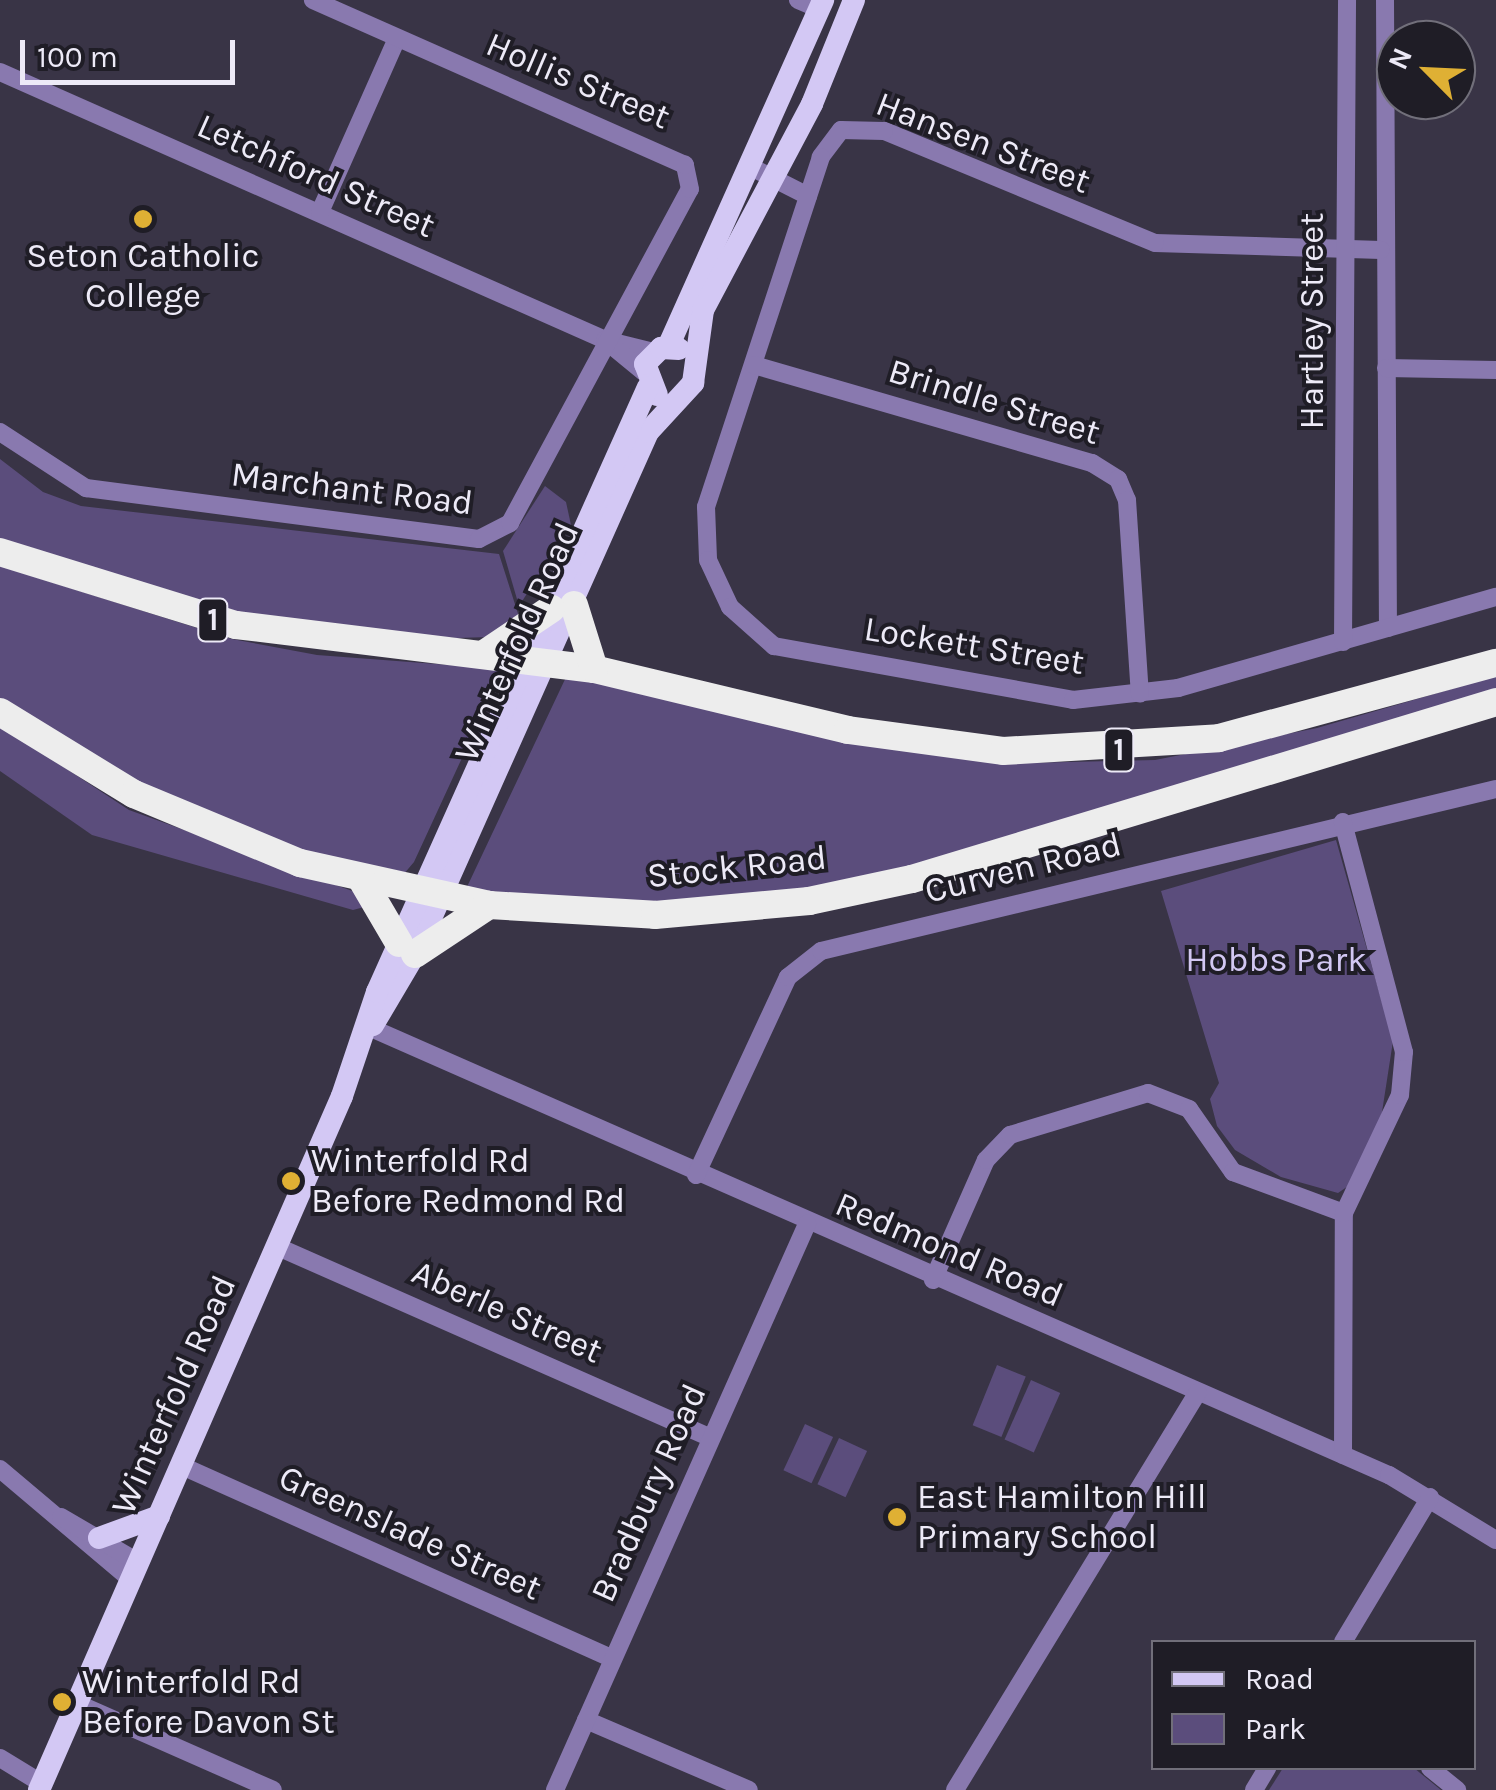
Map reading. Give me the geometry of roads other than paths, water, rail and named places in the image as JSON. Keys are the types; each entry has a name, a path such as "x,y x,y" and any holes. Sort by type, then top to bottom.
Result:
{"highway":[{"name":"1","path":"0,552 202,618 594,669 900,740 1058,752 1219,738 1496,663"},
{"path":"484,654 562,607 594,669"},
{"name":"Stock Road","path":"0,712 177,814 362,880 490,906 655,915 856,892 1496,702"},
{"path":"362,880 407,948 490,906"}],"main road":[{"path":"654,364 693,361 703,310 775,179 854,0"},
{"name":"Winterfold Road","path":"562,607 654,364 751,168 813,3"},
{"name":"Winterfold Road","path":"40,1787 430,895 562,607 648,432 693,383 693,361"},
{"path":"654,364 678,396"},
{"path":"98,1538 159,1516"}],"street":[{"name":"Hollis Street","path":"313,0 670,156 685,165 690,189"},
{"name":"Hartley Street","path":"1342,642 1347,0"},
{"name":"Hartley Street","path":"1385,0 1381,250 1388,628"},
{"path":"320,212 397,38"},
{"name":"Letchford Street","path":"0,72 654,364"},
{"name":"Hansen Street","path":"706,507 808,196 832,136 860,125 1139,239 1345,252 1381,250"},
{"path":"751,168 808,196"},
{"name":"Marchant Road","path":"0,432 86,488 489,538 522,505 606,340 690,189"},
{"name":"Brindle Street","path":"754,365 1074,457 1118,479 1127,500 1140,694"},
{"path":"1386,368 1496,370"},
{"name":"Lockett Street","path":"706,507 708,560 730,607 774,646 1073,700 1140,694 1496,597"},
{"name":"Curven Road","path":"696,1175 796,964 1343,822 1496,789"},
{"path":"1343,822 1404,1052 1400,1095 1344,1213 1343,1455"},
{"name":"Redmond Road","path":"371,1028 934,1280 1343,1455 1430,1497 1496,1540"},
{"path":"934,1280 986,1160 1010,1136 1148,1094 1189,1110 1232,1172 1344,1213"},
{"name":"Bradbury Road","path":"556,1790 709,1436 807,1224"},
{"name":"Aberle Street","path":"278,1247 709,1436"},
{"path":"954,1790 1198,1392"},
{"name":"Greenslade Street","path":"182,1466 612,1658"},
{"path":"0,1469 134,1570"},
{"path":"1346,1640 1430,1497"},
{"path":"56,1514 98,1538 134,1570"},
{"path":"76,1703 273,1790"},
{"path":"586,1720 749,1790"},
{"path":"0,1758 40,1787"},
{"path":"1432,1770 1456,1790"}],"place":[{"name":"Seton Catholic College","path":"143,219"},
{"name":"Winterfold Rd Before Redmond Rd","path":"291,1181"},
{"name":"East Hamilton Hill Primary School","path":"897,1517"},
{"name":"Winterfold Rd Before Davon St","path":"62,1702"}],"park label":[{"name":"Hobbs Park","path":"1276,960"}]}
